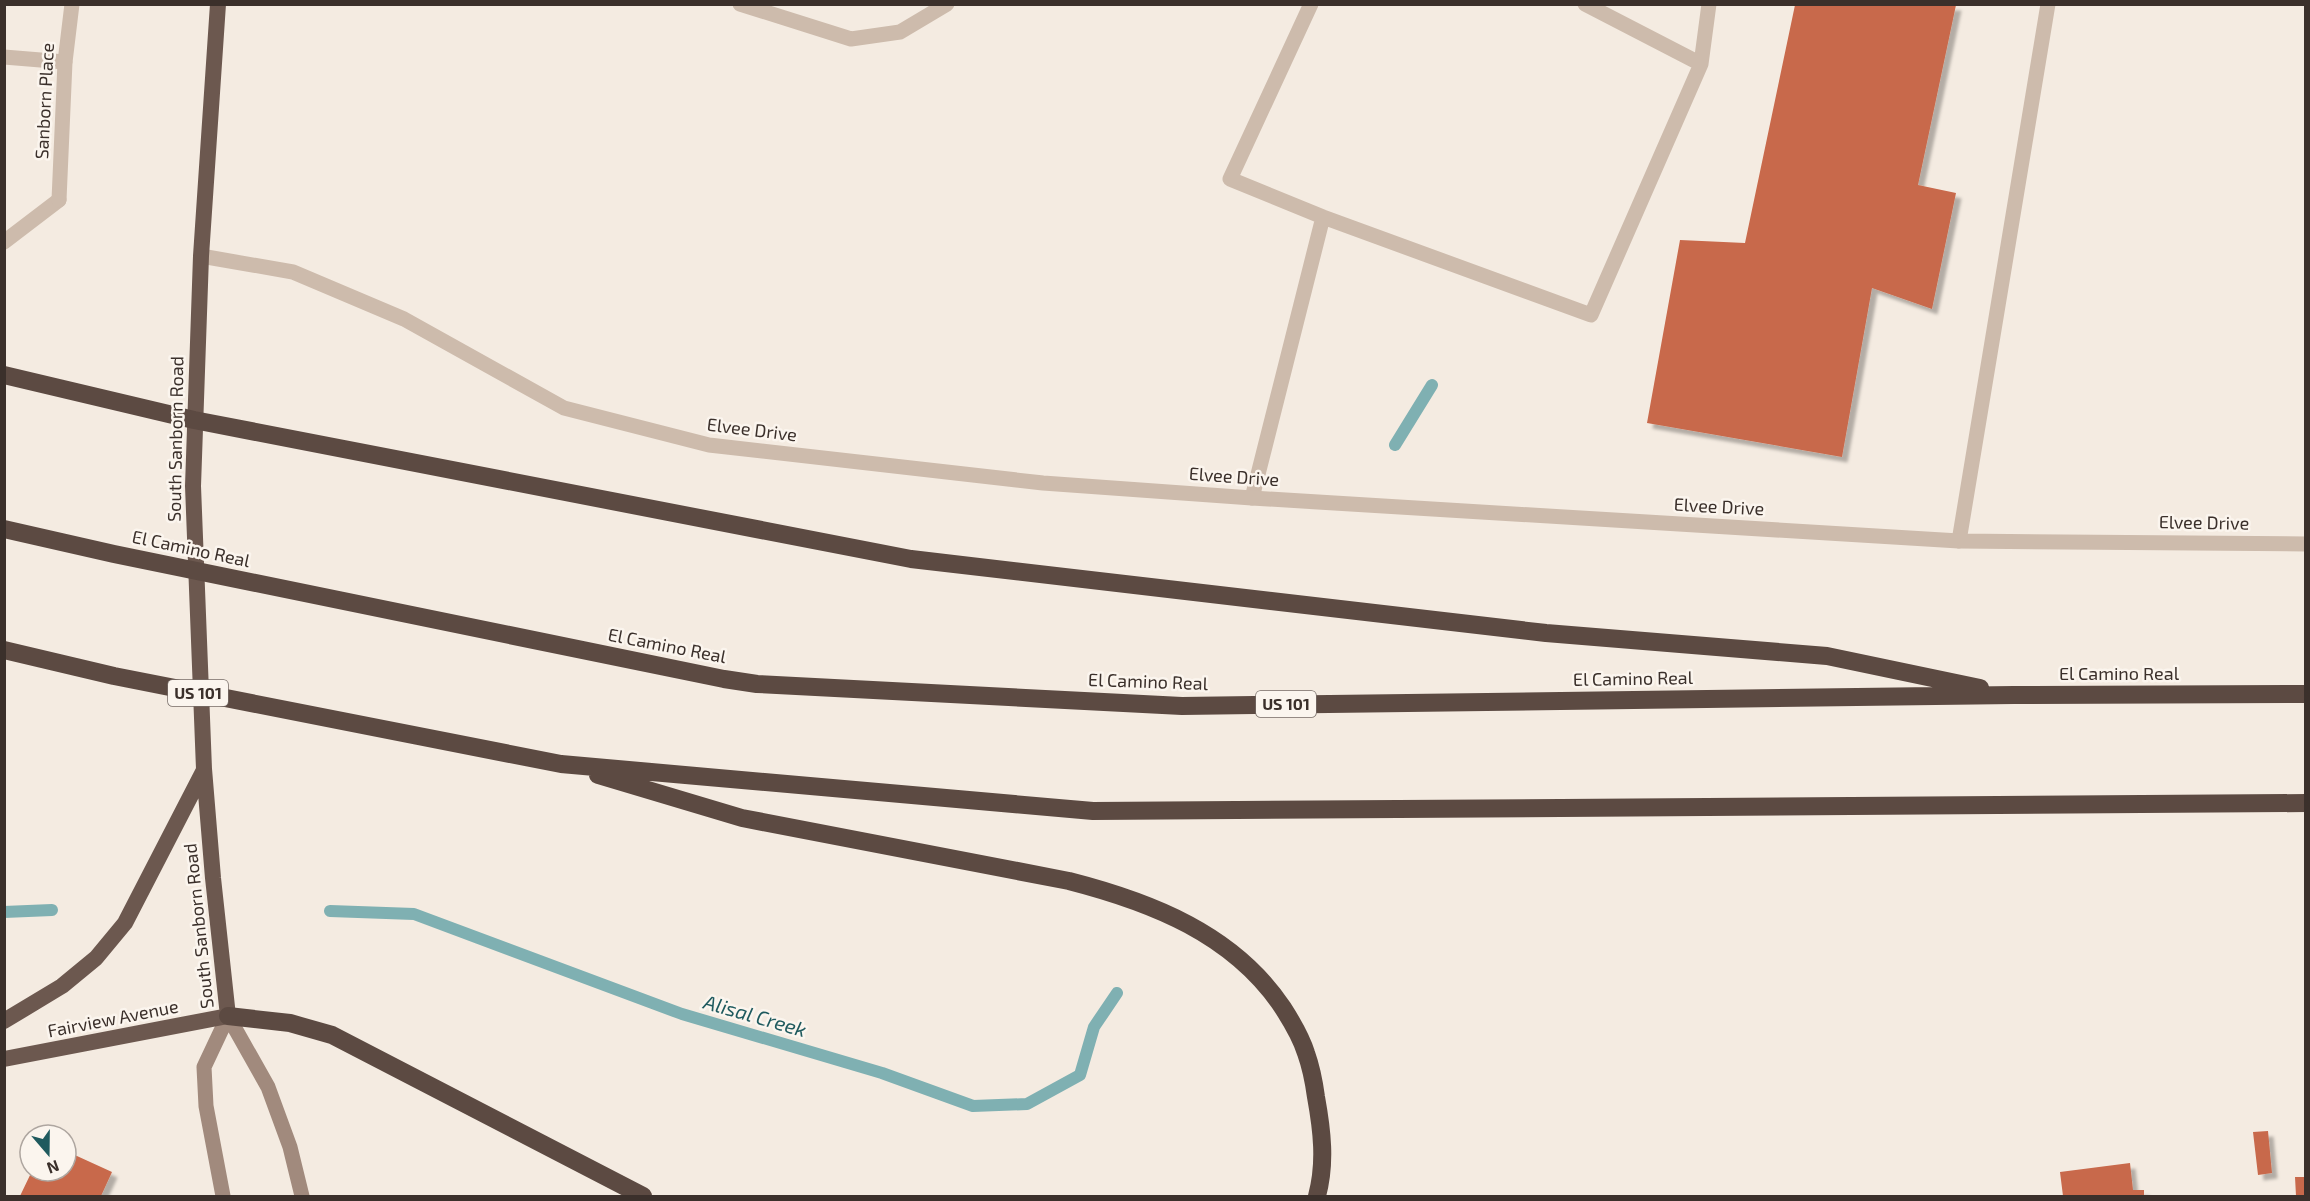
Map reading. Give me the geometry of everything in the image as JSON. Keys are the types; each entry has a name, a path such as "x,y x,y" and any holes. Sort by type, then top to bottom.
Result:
{"highway":[{"name":"South Sanborn Road","path":"218,4 201,256 193,486 204,769 228,1016"},
{"path":"4,375 194,420 911,559 1546,633 1827,656 2014,695"},
{"name":"El Camino Real","path":"4,529 276,588 757,684 1182,706 2014,695 2306,694"},
{"name":"US 101","path":"4,650 114,676 561,764 1093,811 2306,803"},
{"path":"561,764 742,818 1069,881 1111,892 1191,925 1222,944 1272,991 1291,1020 1306,1051 1320,1120 1323,1151 1317,1197"},
{"path":"4,1021 62,986 96,958 125,923 204,769"},
{"path":"228,1016 290,1023 332,1035 643,1197"},
{"name":"Fairview Avenue","path":"4,1059 228,1016"}],"main road":[{"name":"South Sanborn Road","path":"224,1197 207,1106 204,1067 228,1016"},
{"name":"South Sanborn Road","path":"228,1016 268,1087 290,1147 302,1197"}],"street":[{"name":"Sanborn Place","path":"4,242 59,200 65,62 72,4"},
{"path":"740,4 851,39 900,32 947,4"},
{"path":"1311,4 1230,179 1323,217 1592,315 1701,64 1709,4"},
{"path":"1585,4 1701,64"},
{"path":"1959,541 2048,4"},
{"path":"4,57 65,62"},
{"path":"1252,498 1323,217"},
{"name":"Elvee Drive","path":"201,256 293,272 404,319 564,408 709,445 1043,483 1252,498 1959,541 2306,544"}],"building":[{"path":"1795,5 1956,5 1918,185 1956,193 1932,309 1872,288 1842,457 1647,423 1680,240 1745,243"},
{"path":"2268,1131 2272,1173 2258,1175 2253,1132"},
{"path":"78,1156 112,1172 101,1196 20,1196 26,1183 78,1183"},
{"path":"2130,1163 2133,1190 2144,1190 2144,1196 2063,1196 2060,1172"},
{"path":"2295,1177 2306,1177 2306,1196 2296,1196"}],"waterway":[{"name":"Alisal Creek","path":"1395,445 1432,385"},
{"name":"Alisal Creek","path":"4,912 52,910"},
{"name":"Alisal Creek","path":"330,911 414,914 682,1014 882,1073 973,1106 1027,1104 1080,1075 1094,1027 1117,993"}]}
